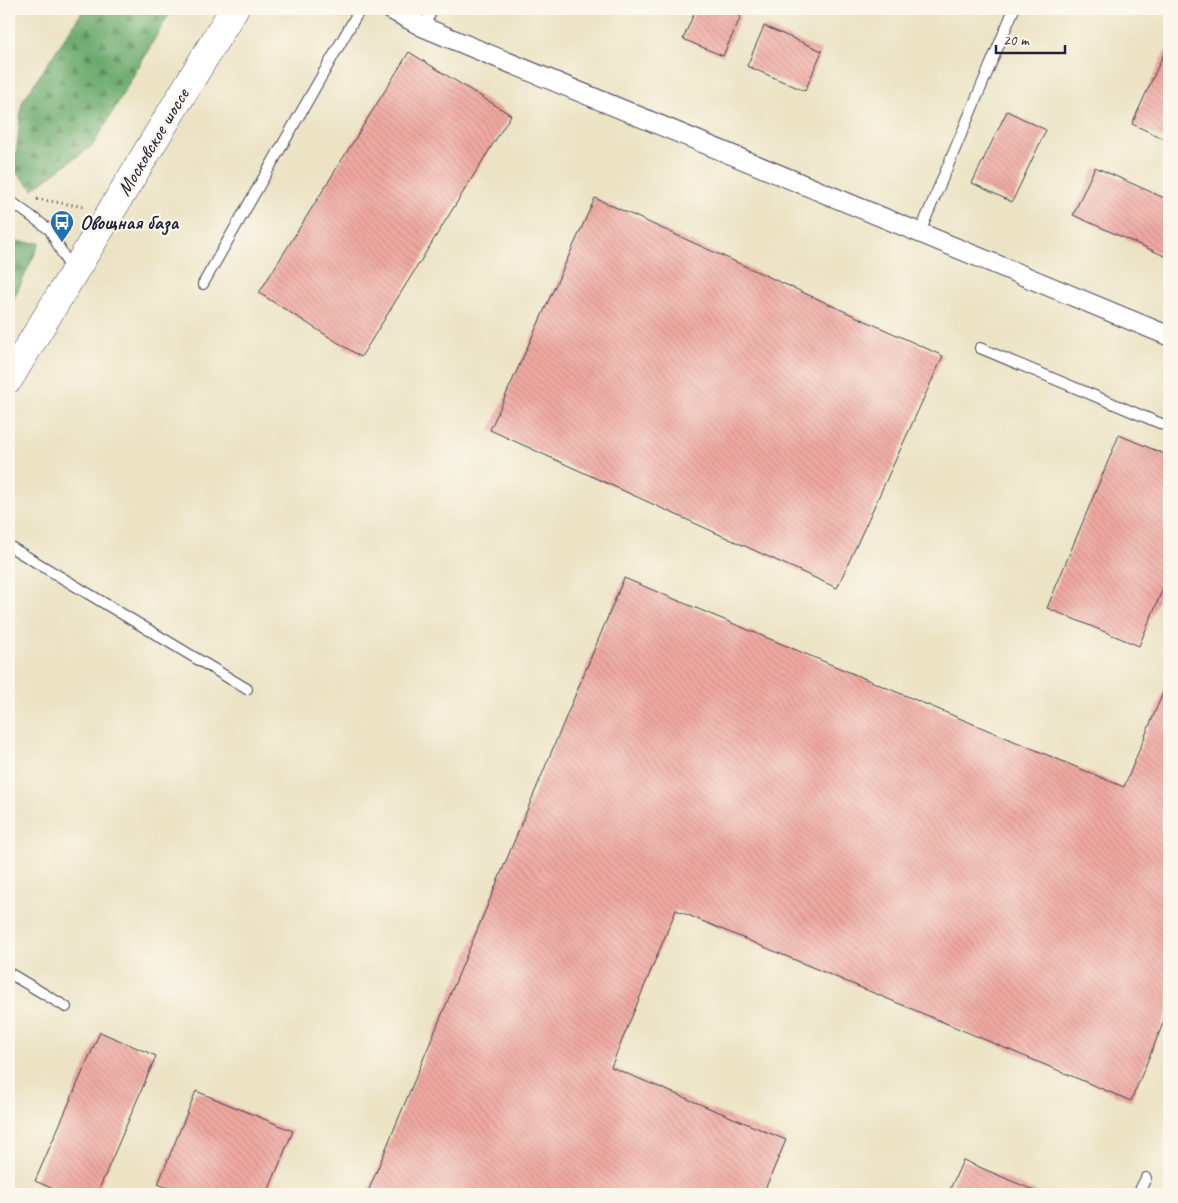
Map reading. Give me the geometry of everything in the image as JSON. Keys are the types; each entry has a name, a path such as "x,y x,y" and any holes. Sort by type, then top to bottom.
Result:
{"main road":[{"name":"Московское шоссе","path":"9,379 234,9"}],"street":[{"path":"390,9 423,26 1169,336"}],"lane":[{"path":"203,284 360,9"},
{"path":"423,26 433,9"},
{"path":"920,232 1014,9"},
{"path":"9,200 50,230 73,274"},
{"path":"980,348 1169,428"},
{"path":"9,546 246,689"},
{"path":"9,973 66,1007"},
{"path":"1138,1194 1146,1178"}],"path":[{"path":"27,198 111,211"}],"green space":[{"path":"84,9 172,9 94,144 33,189 14,171 22,102"},
{"path":"9,241 40,243 9,309"}],"building":[{"path":"696,9 725,9 741,16 723,56 683,39"},
{"path":"764,26 822,51 805,91 747,66"},
{"path":"1165,51 1169,53 1169,141 1132,124"},
{"path":"409,52 511,115 361,357 259,293"},
{"path":"1007,111 1046,130 1012,202 972,183"},
{"path":"1095,167 1169,200 1169,258 1073,215"},
{"path":"595,198 943,356 837,588 490,430"},
{"path":"1119,435 1169,456 1169,574 1139,646 1047,608"},
{"path":"624,578 1124,787 1169,678 1169,1009 1131,1101 676,910 611,1067 786,1140 763,1194 367,1194"},
{"path":"100,1032 156,1056 97,1194 65,1194 35,1181"},
{"path":"196,1091 293,1131 267,1194 182,1194 158,1184"},
{"path":"963,1160 1042,1194 948,1194"}],"place":[{"name":"Овощная база","path":"62,243"}]}
